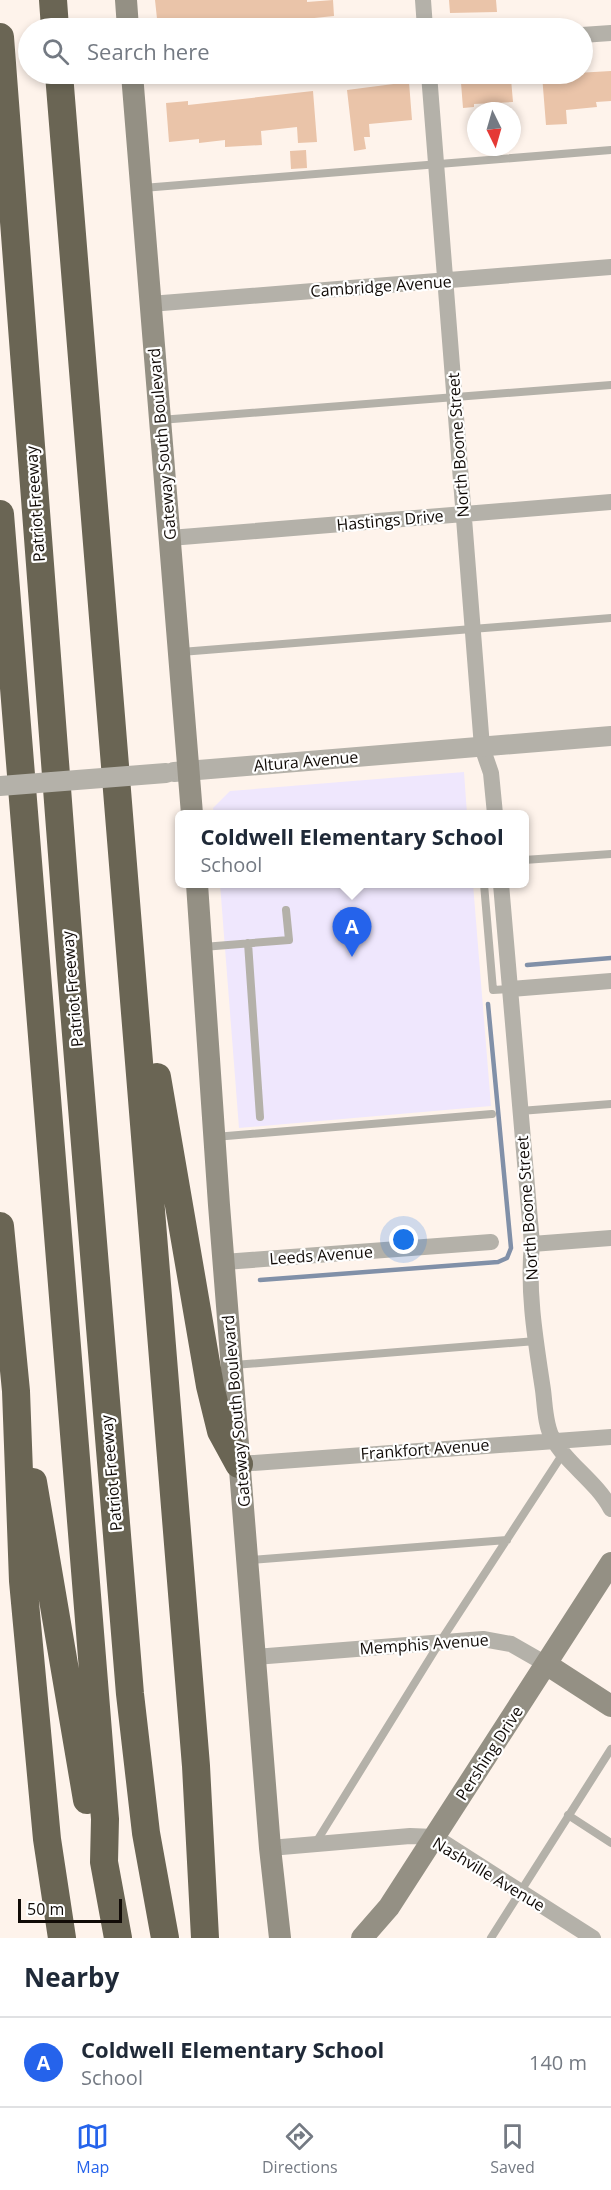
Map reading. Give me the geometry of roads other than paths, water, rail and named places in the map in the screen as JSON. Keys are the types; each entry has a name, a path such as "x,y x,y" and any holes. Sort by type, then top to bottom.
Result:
{"highway":[{"path":"53,0 55,18"},
{"name":"Patriot Freeway","path":"0,37 129,1694 148,1844 165,1938"},
{"path":"60,84 196,1766 216,1935"},
{"name":"Patriot Freeway","path":"0,514 104,1807 104,1862 118,1938"},
{"path":"138,1045 156,1070 210,1386 221,1431 240,1464"},
{"path":"0,1226 16,1391 22,1581 47,1839 62,1938"},
{"path":"16,1391 38,1507 90,1822 104,1862"}],"main road":[{"path":"126,0 127,18"},
{"name":"Gateway South Boulevard","path":"133,84 192,810"},
{"name":"Gateway South Boulevard","path":"197,888 224,1262 278,1933"},
{"name":"Pershing Drive","path":"362,1938 389,1907 611,1563"},
{"name":"Memphis Avenue","path":"546,1664 611,1706"}],"street":[{"path":"423,0 424,18"},
{"path":"593,34 611,33"},
{"name":"North Boone Street","path":"430,84 482,747 491,773 495,810"},
{"name":"Cambridge Avenue","path":"150,304 611,267"},
{"name":"Hastings Drive","path":"170,538 611,502"},
{"name":"Altura Avenue","path":"0,786 611,736"},
{"name":"North Boone Street","path":"501,888 532,1244 530,1261 536,1341 546,1416 553,1439 605,1498 611,1509"},
{"path":"511,989 611,981"},
{"path":"532,1244 611,1238"},
{"name":"Leeds Avenue","path":"224,1262 491,1242"},
{"name":"Frankfort Avenue","path":"240,1464 553,1439 611,1437"},
{"name":"Memphis Avenue","path":"255,1658 440,1642 499,1640 511,1644 546,1664"},
{"name":"Nashville Avenue","path":"270,1848 410,1836 435,1837 594,1938"}],"lane":[{"path":"143,188 611,150"},
{"path":"160,420 611,385"},
{"path":"179,652 611,618"},
{"path":"529,860 611,854"},
{"path":"484,888 493,990 511,989"},
{"path":"202,947 289,940 286,909"},
{"path":"248,943 260,1116"},
{"path":"520,1111 611,1104"},
{"path":"215,1137 492,1114"},
{"path":"232,1365 536,1341"},
{"path":"315,1845 440,1642 564,1452"},
{"path":"248,1560 507,1540"},
{"path":"491,1938 611,1749"},
{"path":"568,1815 611,1843"}],"waterway":[{"path":"527,965 611,958"},
{"path":"260,1280 498,1262 507,1258 511,1248 488,1004"}],"place":[{"name":"Coldwell Elementary School","path":"352,957"}]}
